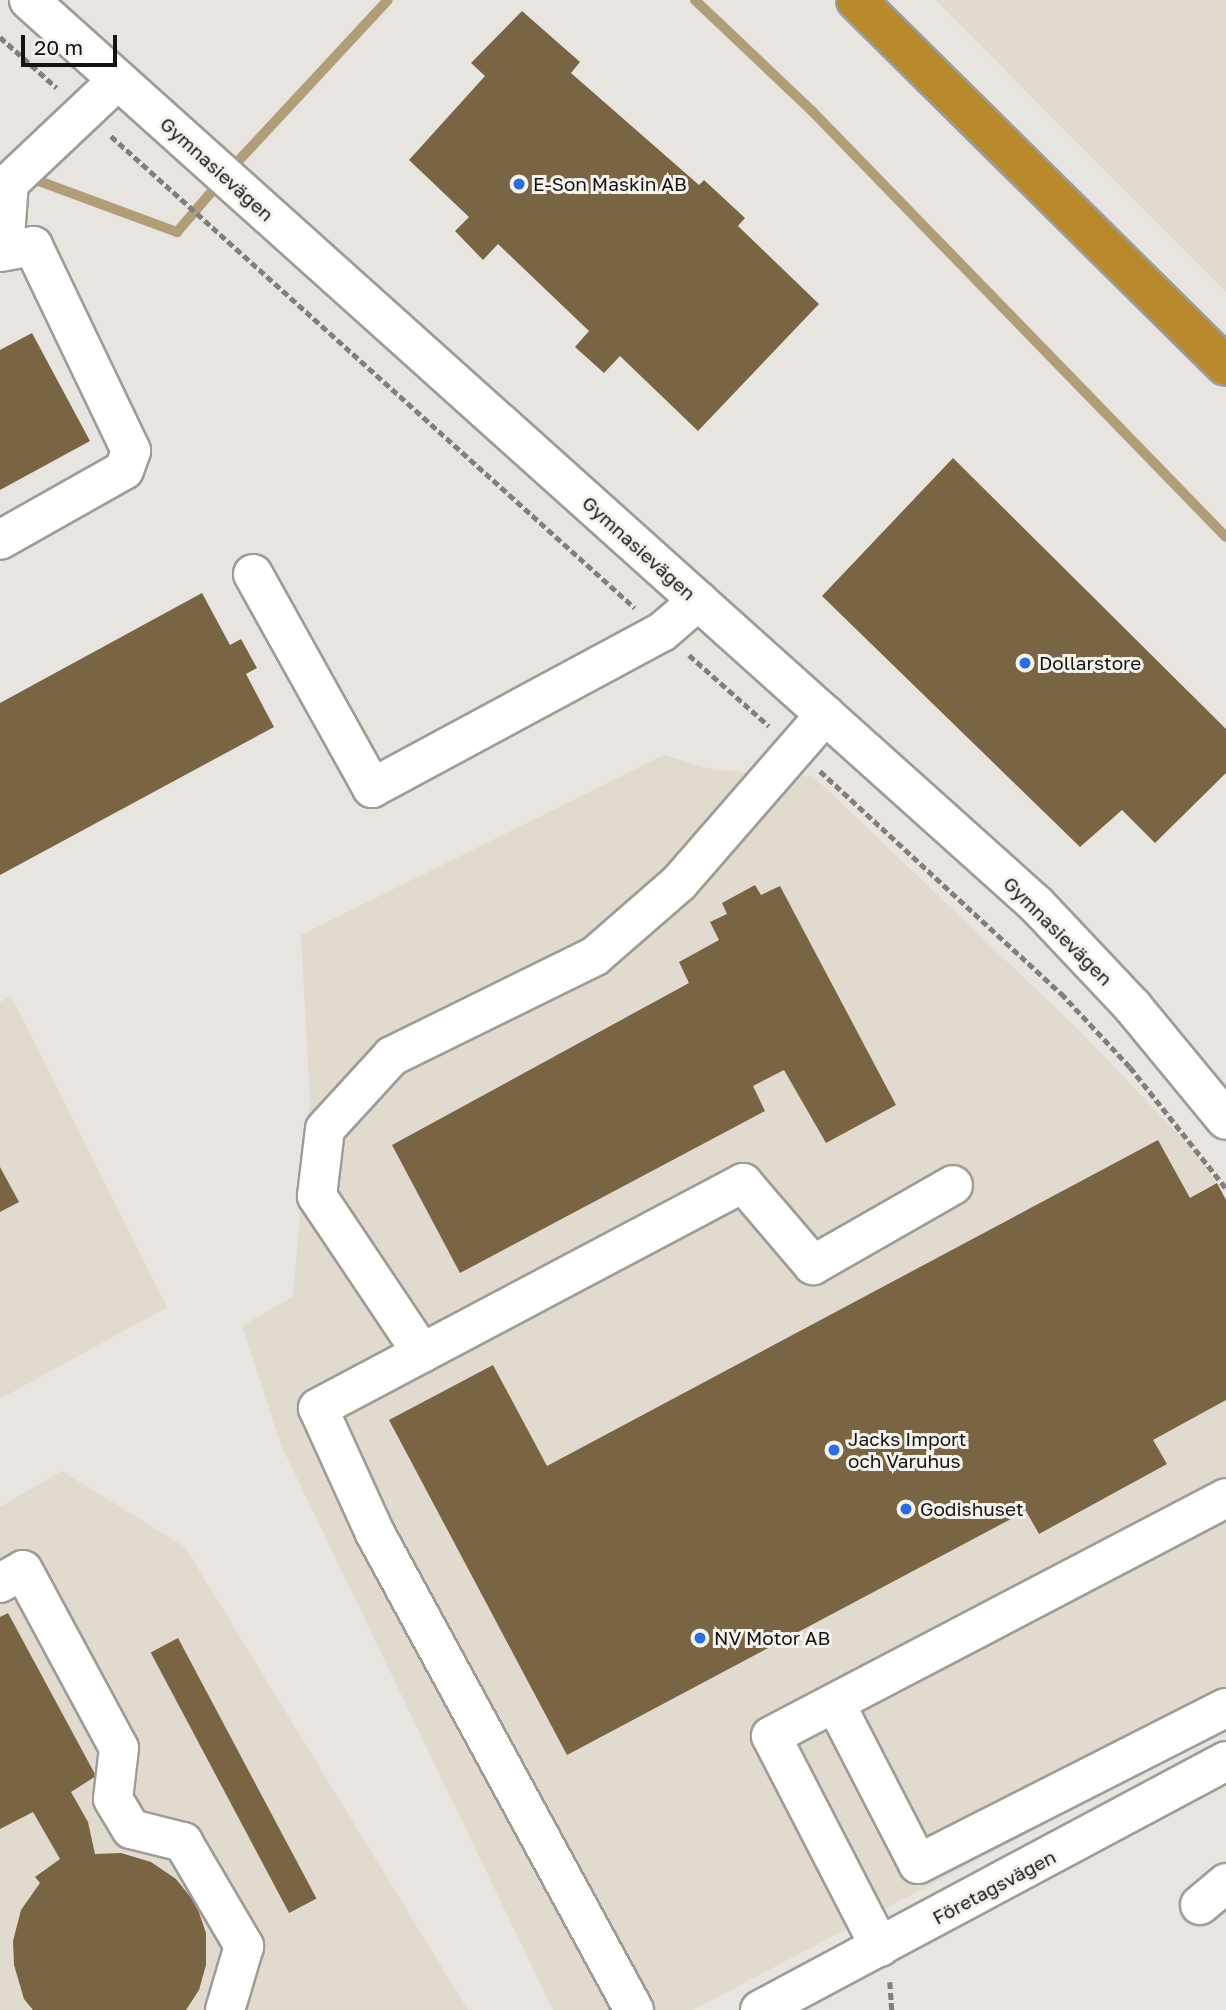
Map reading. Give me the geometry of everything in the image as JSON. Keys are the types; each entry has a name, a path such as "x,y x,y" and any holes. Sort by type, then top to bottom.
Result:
{"highway":[{"path":"856,0 1226,366"}],"street":[{"name":"Gymnasievägen","path":"29,0 1037,905 1133,1007 1226,1120"},
{"path":"0,540 124,470 131,451 33,246 2,251 19,174 118,80"},
{"path":"253,574 372,788 662,632 698,601"},
{"path":"422,1353 317,1196 325,1129 392,1056 595,956 679,883 825,715"},
{"path":"634,2010 374,1532 318,1408 743,1183 813,1265 953,1185"},
{"path":"880,1947 771,1736 1226,1497"},
{"path":"0,1583 23,1570 119,1748 113,1799 131,1829 183,1842 244,1946 225,2010"},
{"path":"835,1703 918,1864 1226,1708"},
{"name":"Företagsvägen","path":"760,2010 1226,1761"}],"path":[{"path":"0,37 454,449 796,749 1061,993 1130,1067 1226,1188"}],"shaded area":[{"path":"935,0 1226,0 1226,292"},
{"path":"664,755 714,770 813,776 1083,1034 1196,1153 1217,1183 1226,1199 1226,1729 693,2010 553,2010 281,1445 242,1326 293,1296 310,1098 301,935"},
{"path":"11,996 167,1307 0,1399 0,1002"},
{"path":"62,1471 185,1547 468,2010 0,2010 0,1507"}],"building":[{"path":"522,11 580,62 571,73 699,185 704,180 745,218 738,226 819,304 698,431 620,356 604,373 575,347 589,331 498,244 483,260 455,231 469,217 409,160 485,76 471,63"},
{"path":"32,333 90,441 0,490 0,350"},
{"name":"Dollarstore","path":"953,458 1226,729 1226,773 1155,843 1122,810 1080,847 822,596"},
{"path":"202,593 230,645 241,639 257,668 246,674 274,727 0,875 0,703"},
{"path":"755,885 761,895 780,886 896,1105 826,1143 784,1070 753,1086 765,1111 460,1273 392,1145 689,983 679,962 719,940 710,922 727,914 722,903"},
{"path":"1158,1140 1190,1198 1217,1183 1226,1200 1226,1400 1153,1440 1167,1464 1039,1534 1026,1511 567,1755 389,1420 493,1365 547,1466"},
{"path":"0,1167 19,1202 0,1212"},
{"path":"8,1613 96,1776 71,1792 88,1822 95,1854 121,1853 151,1862 176,1879 196,1904 206,1933 206,1965 199,1990 186,2010 33,2010 24,1999 14,1965 13,1941 21,1910 40,1883 35,1877 60,1859 33,1812 0,1829 0,1617"},
{"path":"178,1638 316,1898 289,1913 151,1653"}],"waterway":[{"path":"229,171 388,0"},
{"path":"695,0 811,110 1226,537"},
{"path":"28,177 177,232 219,183"}],"place":[{"name":"E-Son Maskin AB","path":"519,184"},
{"name":"Dollarstore","path":"1025,663"},
{"name":"Jacks Import och Varuhus","path":"834,1450"},
{"name":"Godishuset","path":"906,1509"},
{"name":"NV Motor AB","path":"700,1638"}]}
